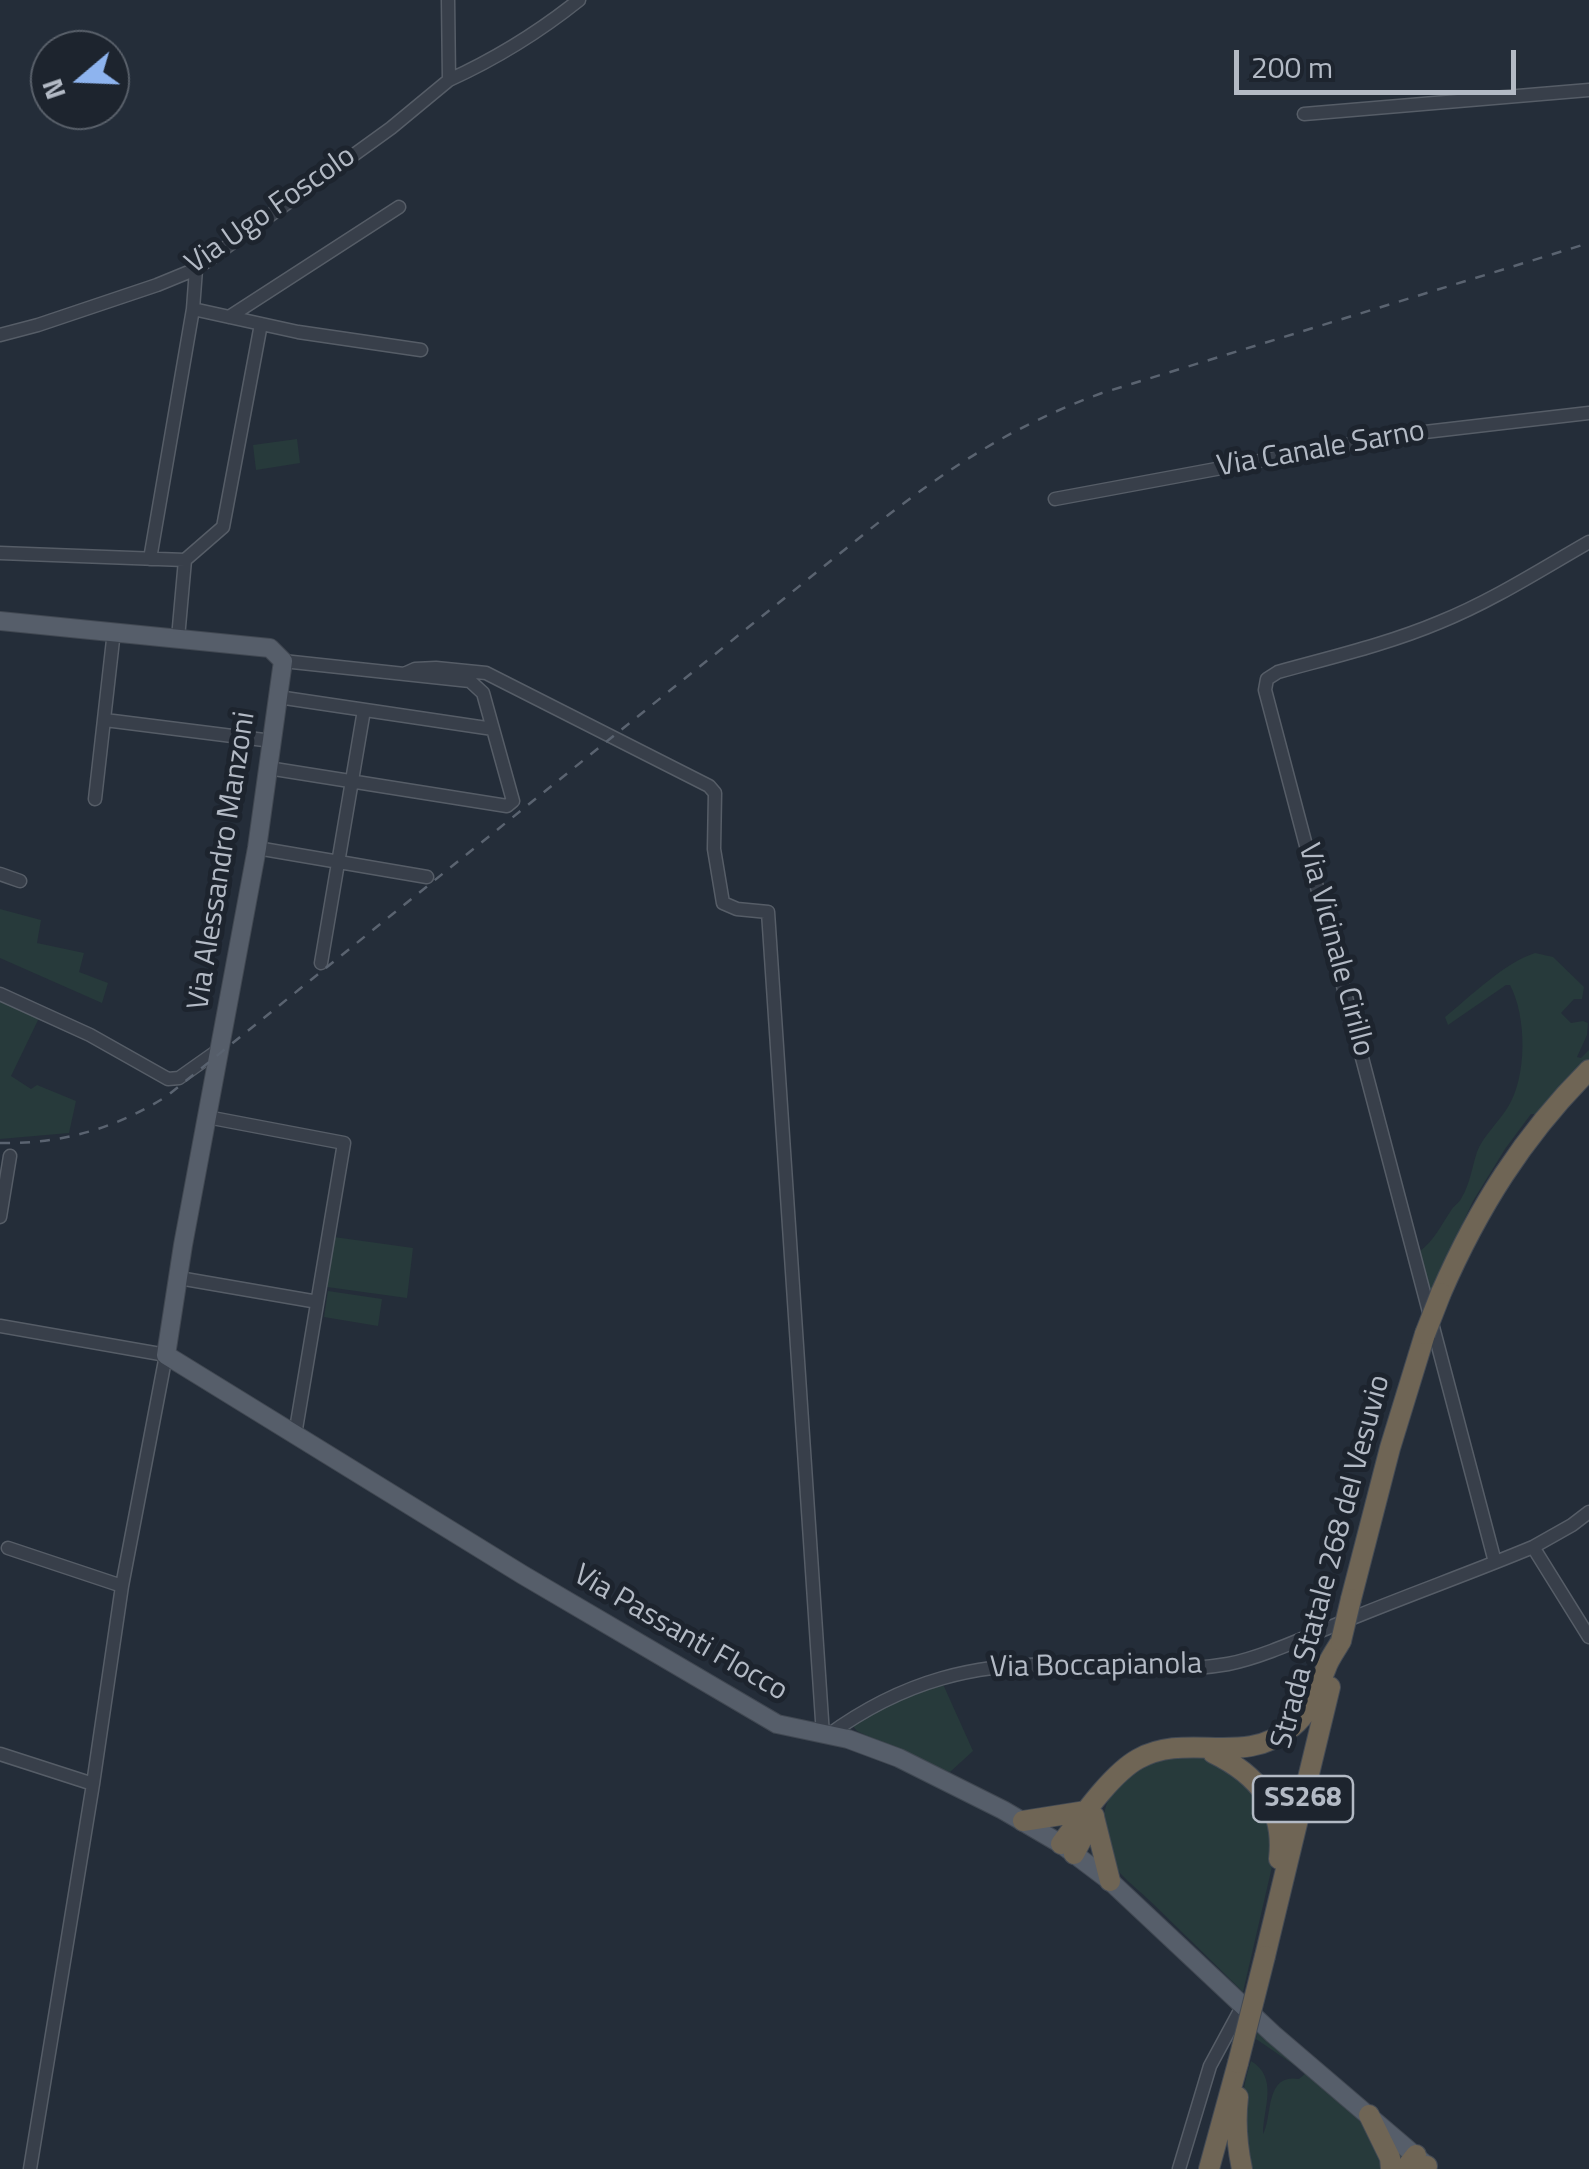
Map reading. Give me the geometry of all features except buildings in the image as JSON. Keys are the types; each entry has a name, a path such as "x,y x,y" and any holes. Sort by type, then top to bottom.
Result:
{"highway":[{"name":"Strada Statale 268 del Vesuvio","path":"1209,2169 1265,1956 1340,1641 1390,1448 1425,1334 1462,1244 1504,1174 1562,1097 1589,1070"},
{"path":"1068,1849 1103,1793 1138,1759 1178,1748 1249,1748 1294,1727 1320,1689 1340,1641"},
{"path":"1207,1750 1244,1770 1258,1784 1278,1822 1278,1868 1267,1915 1265,1956"},
{"path":"1023,1821 1090,1814"},
{"path":"1090,1814 1110,1881"},
{"path":"1238,2063 1236,2118 1242,2169"},
{"path":"1368,2115 1390,2158 1391,2169"}],"main road":[{"path":"0,621 270,648 283,660"},
{"name":"Via Alessandro Manzoni","path":"166,1355 257,848 283,660"},
{"name":"Via Passanti Flocco","path":"166,1355 777,1724 848,1739 899,1758 1023,1821 1068,1849 1110,1881 1421,2166"}],"street":[{"path":"448,0 449,80"},
{"name":"Via Ugo Foscolo","path":"0,335 196,269 391,128 449,80 547,25 579,0"},
{"path":"1304,114 1589,90"},
{"path":"230,317 399,207"},
{"path":"150,559 196,269"},
{"path":"192,309 421,350"},
{"path":"0,552 185,560 223,528 261,324"},
{"name":"Via Canale Sarno","path":"1056,499 1399,435 1589,413"},
{"name":"Via Vicinale Cirillo","path":"1495,1562 1265,690 1267,680 1278,672 1442,622 1589,542"},
{"path":"178,638 185,560"},
{"path":"95,799 114,630"},
{"path":"268,768 507,806 513,801 483,693 470,681 283,660"},
{"path":"404,674 436,668 486,673 709,786 715,793 714,849 723,903 737,909 768,912 825,1735"},
{"path":"278,698 493,729"},
{"path":"321,963 364,710"},
{"path":"104,720 272,741"},
{"path":"257,848 426,877"},
{"path":"0,874 20,881"},
{"path":"0,994 90,1035 168,1080 180,1078 220,1049"},
{"path":"207,1117 344,1143 296,1436"},
{"path":"0,1218 10,1156"},
{"path":"178,1278 312,1300"},
{"name":"Via Passanti Flocco","path":"0,1326 166,1355"},
{"path":"30,2169 122,1586 166,1355"},
{"name":"Via Boccapianola","path":"825,1735 892,1695 974,1670 1050,1664 1152,1669 1231,1663 1533,1547 1589,1512"},
{"path":"1533,1547 1589,1637"},
{"path":"8,1548 122,1586"},
{"path":"0,1754 93,1784"},
{"path":"1180,2169 1210,2066 1242,2005"}],"shaded area":[{"path":"297,439 300,463 256,470 253,445"},
{"path":"0,909 41,920 37,943 84,953 79,972 108,983 102,1003 0,958"},
{"path":"1535,953 1553,957 1584,987 1582,999 1574,999 1561,1013 1571,1023 1588,1023 1577,1057 1589,1050 1589,1059 1536,1114 1531,1114 1505,1149 1473,1201 1430,1294 1419,1252 1461,1199 1480,1146 1508,1107 1519,1080 1522,1047 1520,1013 1510,985 1448,1025 1445,1017 1500,972"},
{"path":"0,998 39,1018 11,1076 31,1089 37,1085 76,1101 69,1133 0,1139"},
{"path":"334,1237 413,1248 407,1298 327,1287"},
{"path":"328,1291 382,1299 378,1326 324,1317"},
{"path":"942,1682 973,1751 950,1772 927,1765 853,1726 888,1703"},
{"path":"1175,1754 1218,1759 1266,1803 1274,1858 1243,1992 1119,1871 1105,1840 1106,1805 1114,1791 1138,1768"},
{"path":"1258,2029 1343,2100 1372,2136 1386,2169 1245,2169 1241,2115 1251,2061 1260,2068 1267,2085 1263,2134 1275,2089 1280,2083 1299,2079 1306,2073 1256,2039"}],"railway":[{"path":"0,1143 45,1141 87,1132 128,1117 167,1096 869,530 952,469 1008,435 1102,393 1589,243"}]}
